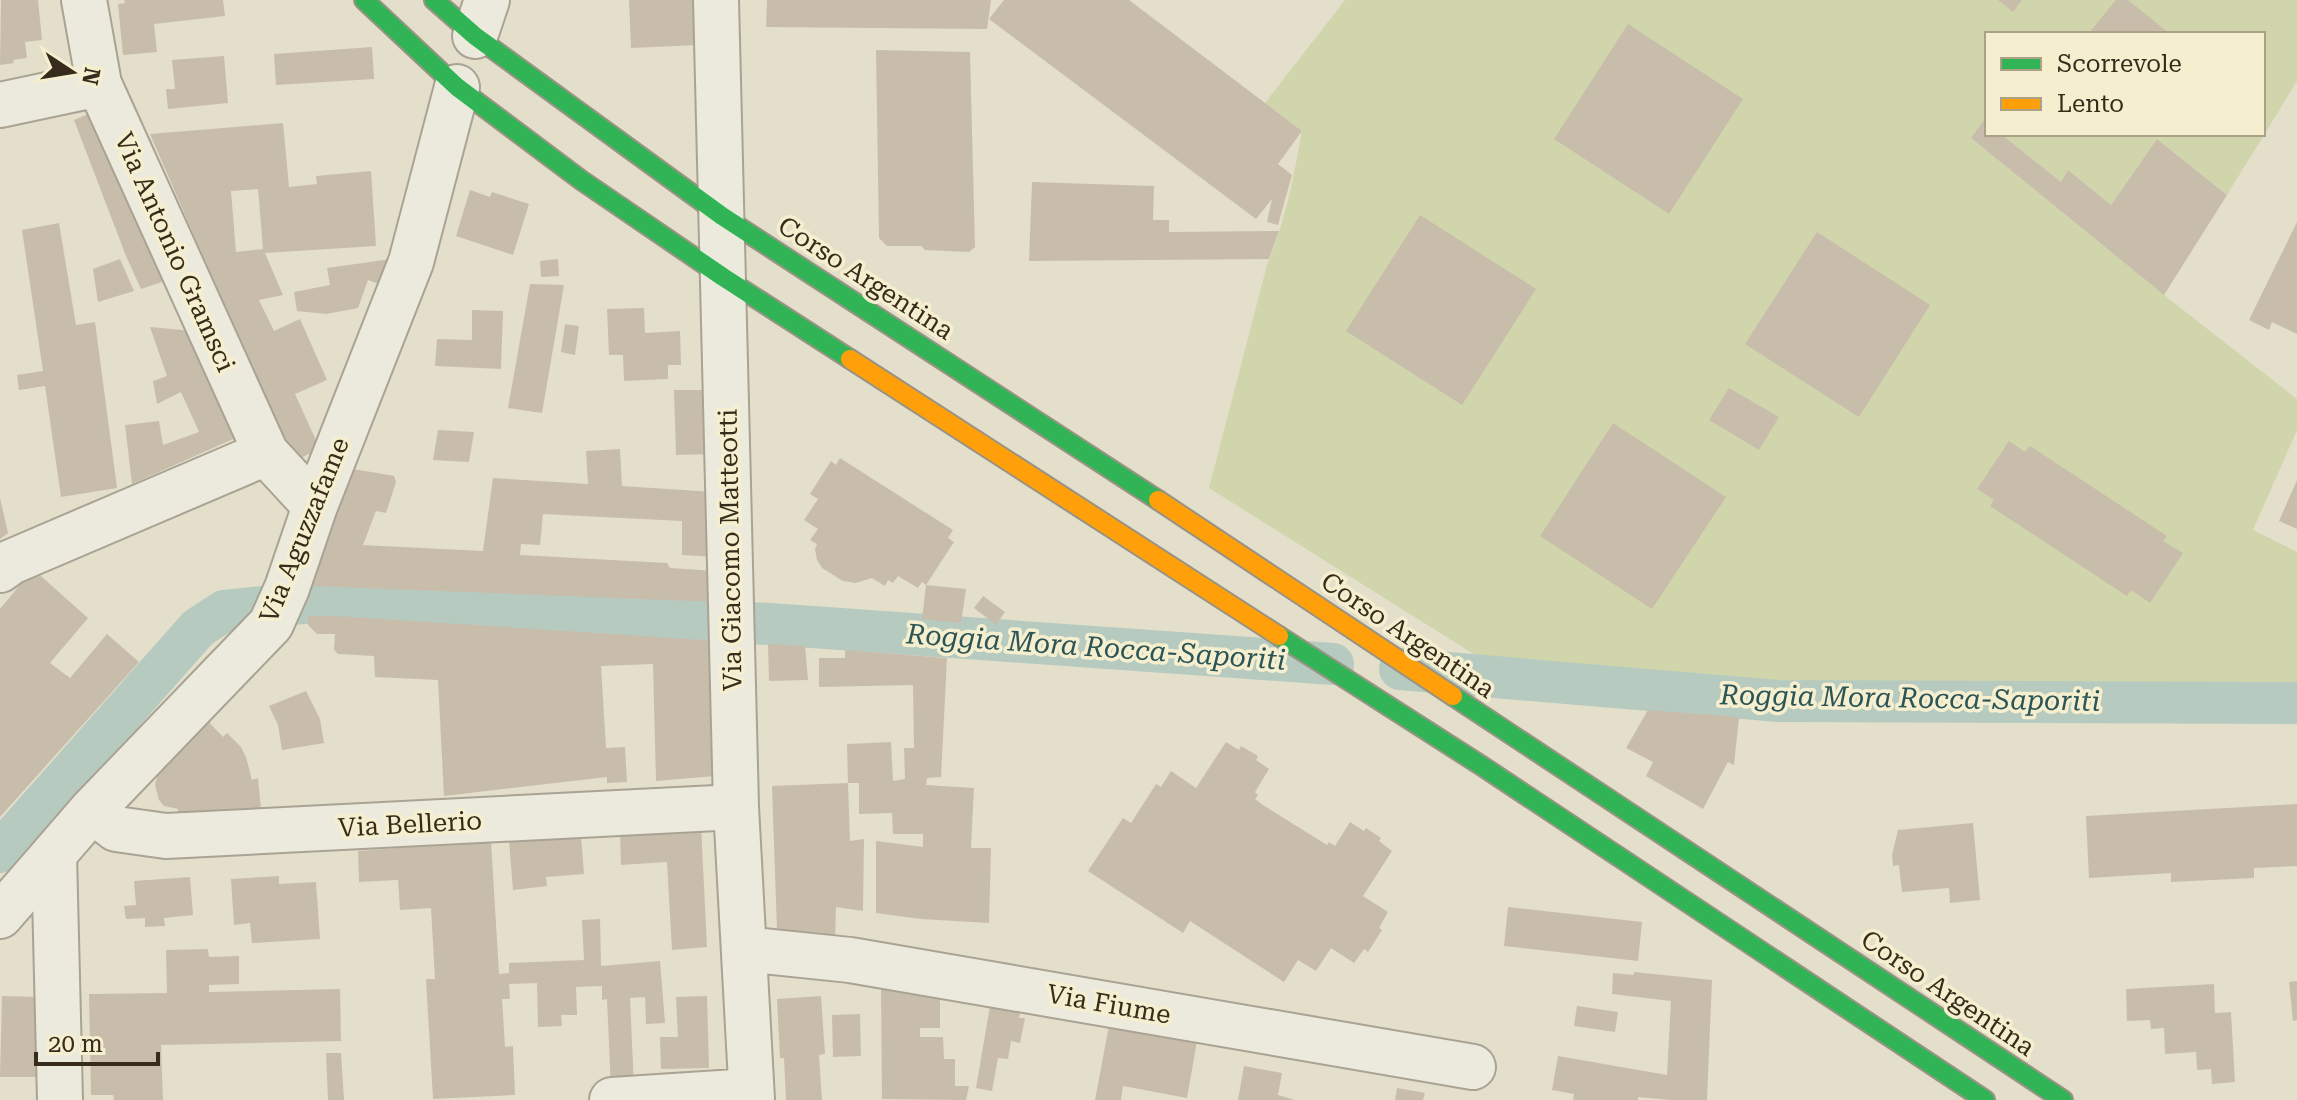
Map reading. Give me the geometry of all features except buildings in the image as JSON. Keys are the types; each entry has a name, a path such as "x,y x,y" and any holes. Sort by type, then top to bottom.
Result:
{"main road":[{"path":"364,0 457,87 581,180 723,277 1290,642 1985,1100"},
{"name":"Corso Argentina","path":"434,0 481,18 722,216 1005,399 2063,1100"}],"street":[{"name":"Via Antonio Gramsci","path":"84,0 99,84 266,453 315,506"},
{"name":"Via Giacomo Matteotti","path":"716,0 736,807 752,1096"},
{"path":"0,105 99,84"},
{"name":"Via Aguzzafame","path":"0,916 92,810 279,606 411,262 457,87"},
{"path":"0,570 11,562 266,453"},
{"name":"Via Bellerio","path":"92,810 116,829 166,836 736,807"},
{"path":"54,854 60,1100"},
{"name":"Via Fiume","path":"744,949 850,960 1473,1067"},
{"path":"612,1100 752,1096"}],"green space":[{"path":"1345,0 2297,0 2297,81 2265,133 2265,32 1985,32 1985,124 1971,138 2297,399 2297,430 2253,530 2297,552 2297,691 1783,689 1480,658 1209,488 1267,265 1284,216 1302,131 1265,103"},
{"path":"2004,136 2263,136 2227,195 2157,139 2111,205 2068,170 2061,182"}],"waterway":[{"name":"Roggia Mora Rocca-Saporiti","path":"0,852 198,628 224,611 312,602 770,624 1333,664"},
{"name":"Roggia Mora Rocca-Saporiti","path":"1400,669 1779,701 2297,703"}],"traffic: fast":[{"path":"364,0 457,87 581,180 850,359"},
{"path":"434,0 475,36 722,216 1158,500"},
{"path":"1279,636 1482,766 1985,1100"},
{"path":"1453,696 2063,1100"}],"traffic: slow":[{"path":"850,359 1279,636"},
{"path":"1158,500 1453,696"}]}
